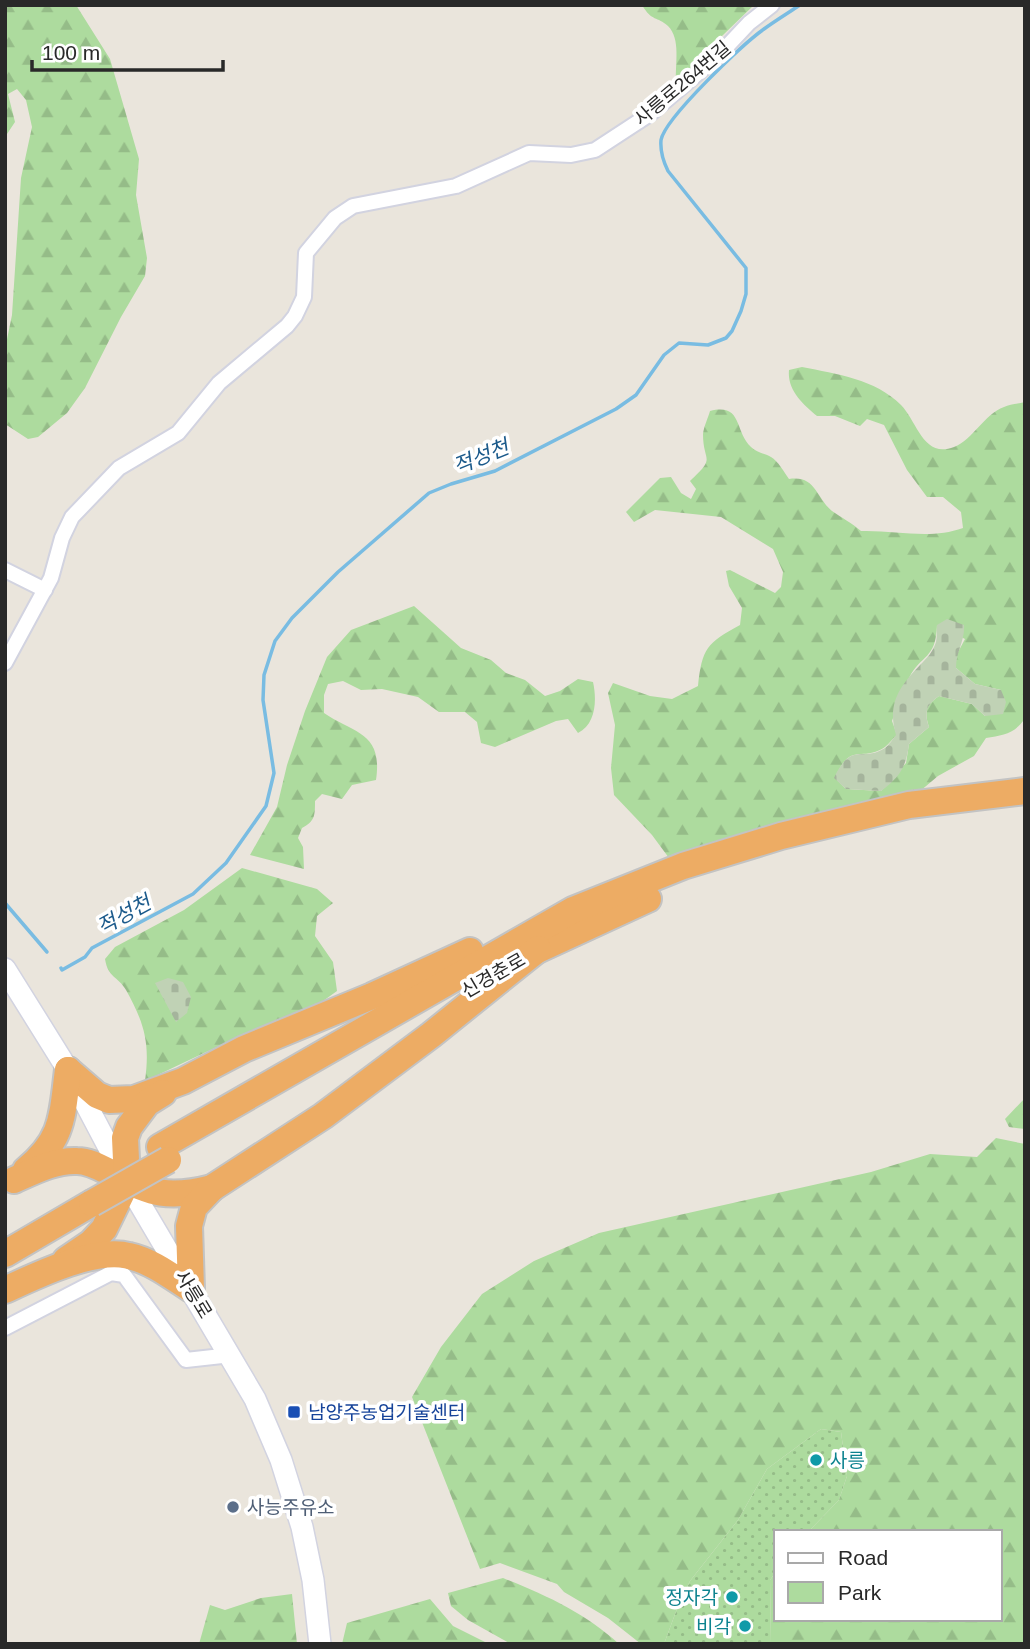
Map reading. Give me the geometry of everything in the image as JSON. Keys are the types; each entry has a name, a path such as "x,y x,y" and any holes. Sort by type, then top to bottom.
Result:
{"highway":[{"name":"신경춘로","path":"164,1154 573,910 683,866 781,836 909,806 1025,791"},
{"name":"신경춘로","path":"5,1234 88,1196 538,949 643,900 744,863 852,834 993,808 1025,805"},
{"path":"5,1290 56,1267 91,1243 104,1229 127,1182 125,1138 129,1127 147,1103 244,1049 372,996 490,941 573,910"},
{"path":"191,1289 189,1226 194,1207 212,1188 323,1116 431,1035 538,949"},
{"path":"68,1070 97,1095 109,1100 134,1098 183,1081"},
{"path":"10,1183 41,1158 52,1144 63,1112 68,1070"},
{"path":"10,1183 58,1163 77,1161 92,1163 150,1192 170,1195 212,1188"},
{"name":"신경춘로","path":"5,1254 88,1196"},
{"path":"56,1267 110,1254 128,1255 147,1262 191,1289"}],"street":[{"name":"사릉로264번길","path":"5,663 51,578 66,527 106,480 178,433 219,383 287,326 304,298 306,253 335,218 360,204 435,192 470,182 518,156 529,153 571,155 595,150 650,114 717,57 749,23 772,5"},
{"path":"5,570 45,590"},
{"name":"사릉로","path":"5,969 68,1070 127,1182 231,1354 268,1428 293,1493 309,1556 320,1644"},
{"path":"5,1328 111,1273 124,1275 186,1360 231,1354"}],"green space":[{"path":"5,5 76,5 110,59 139,159 136,195 147,258 145,276 85,388 67,413 38,437 28,439 5,424 5,349 12,315 21,178 32,127 26,100 17,89 8,94 15,122 5,137"},
{"path":"642,5 754,5 722,36 715,52 682,83 676,81 676,45 672,31 649,14"},
{"path":"802,367 829,372 879,389 901,405 922,436 935,448 943,449 961,444 997,410 1025,402 1025,718 1013,731 986,738 974,756 938,776 913,797 669,858 652,835 614,795 611,768 615,725 608,693 613,683 650,696 672,699 698,686 708,648 740,625 742,608 729,586 726,571 730,570 775,593 781,587 783,572 773,549 721,517 655,510 634,522 626,512 660,478 671,477 681,493 691,499 696,489 690,481 707,459 703,434 710,411 728,411 751,447 774,459 789,479 805,480 832,511 861,531 925,534 963,528 961,512 943,497 927,497 907,470 884,425 867,419 860,426 835,416 817,416 793,390 789,370","holes":["937,625 965,639 956,656 956,668 975,684 1001,690 985,716 972,704 939,696 927,709 929,727 909,744 906,763 881,791 846,789 835,778 846,759 877,751 897,735 892,721 906,683 934,645"]},
{"path":"414,606 461,648 491,660 506,673 525,680 545,696 560,691 578,679 593,682 595,704 592,718 578,733 568,719 556,721 495,747 481,743 477,722 465,712 439,712 418,697 382,689 361,690 343,681 328,684 324,695 324,713 364,736 371,743 377,764 376,780 352,785 342,799 322,794 315,801 313,818 302,828 298,838 303,847 304,869 250,855 277,807 287,765 305,711 327,657 351,630"},
{"path":"947,619 964,625 956,668 975,684 1001,690 1006,702 1003,714 985,716 972,704 939,696 927,710 929,727 909,744 904,765 893,781 881,791 846,789 834,778 840,766 852,756 870,754 885,748 896,735 893,714 897,697 906,681 933,649 937,625"},
{"path":"242,868 317,889 333,903 317,916 315,936 333,962 337,991 316,1006 223,1044 145,1081 147,1056 142,1024 126,990 108,970 105,959 115,947 184,910"},
{"path":"168,978 183,982 191,997 187,1013 176,1022 155,983"},
{"path":"1025,1098 1025,1129 1009,1127 1005,1119"},
{"path":"996,1138 1025,1144 1025,1644 771,1644 770,1580 774,1575 774,1621 1002,1621 1002,1530 810,1530 839,1500 847,1476 841,1432 821,1429 767,1469 738,1520 690,1581 664,1644 641,1644 608,1618 564,1592 557,1584 500,1563 480,1569 412,1397 441,1347 482,1294 534,1261 599,1233 871,1172 930,1154 977,1157"},
{"name":"사릉","path":"821,1429 841,1432 847,1476 839,1500 810,1530 774,1530 774,1575 770,1580 771,1644 664,1644 690,1581 738,1520 767,1469"},
{"path":"503,1578 564,1606 593,1623 619,1644 511,1644 468,1620 451,1606 448,1593"},
{"path":"292,1594 297,1644 199,1644 210,1605 225,1610 261,1598"},
{"path":"430,1599 453,1626 489,1644 342,1644 347,1623"}],"waterway":[{"name":"적성천","path":"61,968 62,970 85,957 92,948 193,894 226,863 266,806 274,773 263,700 264,675 275,641 292,618 338,572 429,493 495,471 616,409 636,395 664,355 679,343 708,345 726,338 732,331 746,294 746,268 668,171 662,156 661,140 676,115 723,65 764,29 800,5"},
{"name":"적성천","path":"5,903 47,952"}],"place":[{"name":"남양주농업기술센터","path":"294,1412"},
{"name":"사릉","path":"816,1460"},
{"name":"사능주유소","path":"233,1507"},
{"name":"정자각","path":"732,1597"},
{"name":"비각","path":"745,1626"}]}
